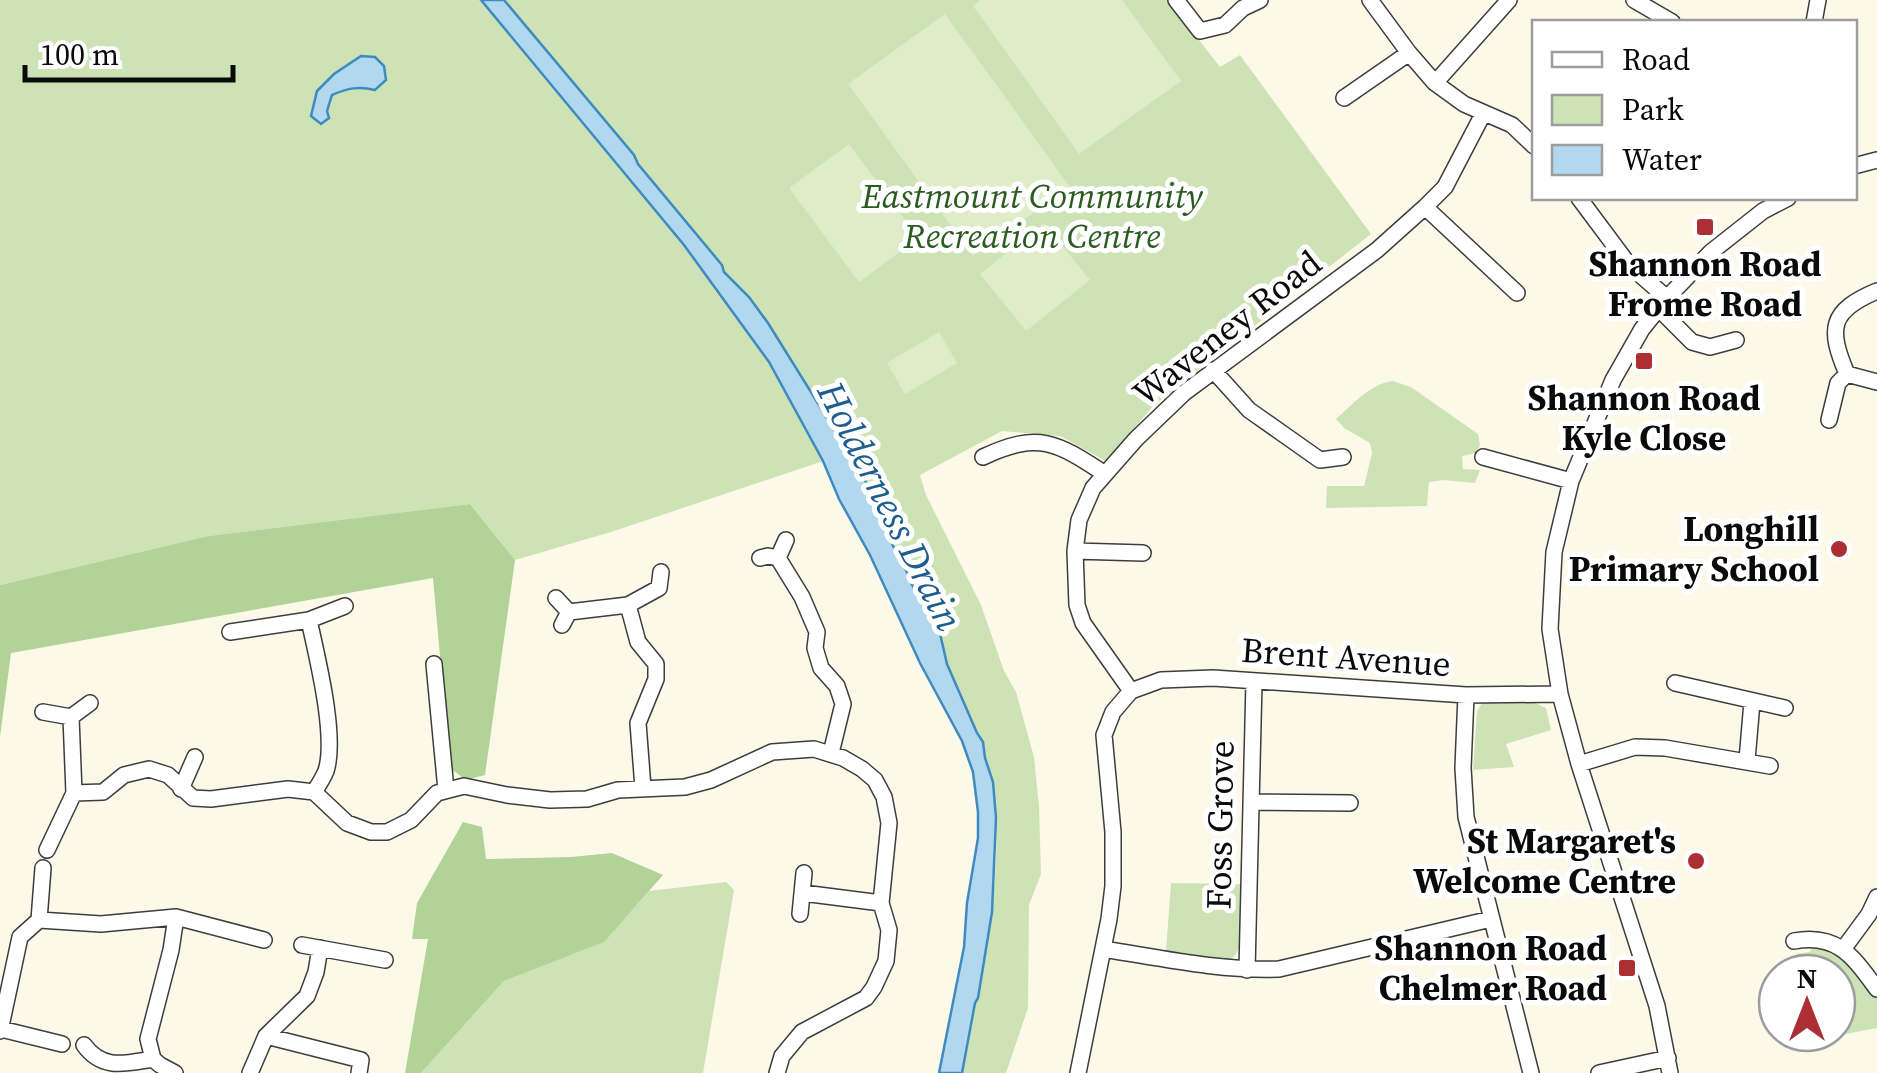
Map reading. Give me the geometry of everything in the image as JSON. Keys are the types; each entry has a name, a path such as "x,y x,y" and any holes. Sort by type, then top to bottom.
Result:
{"street":[{"path":"1176,0 1200,31 1225,25 1243,8 1260,0"},
{"path":"1370,0 1435,83 1464,104 1512,126 1532,144"},
{"path":"1435,83 1509,0"},
{"path":"1634,0 1669,20"},
{"path":"1344,98 1409,53"},
{"name":"Waveney Road","path":"1131,691 1083,623 1077,605 1078,520 1093,488 1184,393 1377,250 1445,188 1484,114"},
{"path":"1581,200 1692,342 1710,347 1736,340"},
{"path":"1599,1073 1669,1065 1657,1006 1560,694 1550,629 1554,552 1572,482 1613,380 1642,329 1711,252 1763,210 1784,200"},
{"path":"1425,207 1517,293"},
{"path":"1847,374 1835,347 1840,314 1877,291"},
{"path":"1213,370 1249,410 1320,460 1343,457"},
{"path":"1847,374 1877,382"},
{"path":"1830,420 1838,383 1847,374"},
{"path":"983,457 1007,446 1036,440 1071,452 1105,474"},
{"path":"1483,457 1572,482"},
{"path":"778,558 786,540"},
{"path":"1075,551 1143,554"},
{"path":"760,558 778,558"},
{"path":"778,558 802,596 816,632 815,648 821,668 837,686 842,704 831,753"},
{"path":"556,598 565,618 601,606 628,605 664,585"},
{"path":"628,605 638,642 656,664 656,679 638,723 643,788"},
{"path":"230,632 309,620 345,606"},
{"path":"309,620 329,744 326,771 314,792"},
{"path":"434,664 446,790"},
{"name":"Brent Avenue","path":"1131,691 1162,680 1214,678 1466,695 1560,694"},
{"name":"Foss Grove","path":"1247,970 1254,682"},
{"path":"1674,683 1786,708"},
{"path":"1078,1073 1113,886 1113,832 1104,735 1113,712 1131,691"},
{"path":"1466,695 1466,817 1531,1073"},
{"path":"43,712 70,717 94,700"},
{"path":"1747,760 1752,702"},
{"path":"47,850 74,793 70,717"},
{"path":"181,788 193,755 209,742"},
{"path":"1579,764 1635,747 1665,748 1770,766"},
{"path":"74,793 102,792 124,775 149,770 168,775 193,798 288,789 314,792 348,823 372,832 387,832 420,812 430,798 464,786 550,800 587,799 618,790 685,786 711,780 772,752 814,749 831,753 862,768 875,780 884,797 889,824 881,903 890,930 886,961 866,998 802,1032 782,1056 777,1073"},
{"path":"1251,802 1350,803"},
{"path":"42,868 39,920 20,937 0,1030 62,1044"},
{"path":"800,914 804,873"},
{"path":"804,893 881,903"},
{"path":"1844,948 1877,897"},
{"path":"39,920 100,924 176,917 264,940"},
{"path":"84,1045 92,1056 115,1064 161,1067 148,1039 176,917"},
{"path":"1103,949 1247,970 1279,968 1491,920"},
{"path":"5,928 20,937"},
{"path":"1794,941 1824,938 1844,948 1877,989"},
{"path":"302,945 385,960"},
{"path":"250,1073 266,1036 308,996 320,948"},
{"path":"266,1036 361,1060 358,1073"}],"green space":[{"path":"0,0 481,0 684,245 769,362 823,461 515,560 470,504 208,536 0,585"},
{"name":"Eastmount Community Recreation Centre","path":"504,0 1168,0 1220,67 1240,55 1371,234 1154,405 1106,461 1060,436 1002,431 920,475 926,495 981,605 1004,671 1016,692 1034,757 1041,874 1029,905 1028,1008 1006,1073 962,1073 992,910 996,820 982,744 947,664 939,629 883,527 870,489 768,323"},
{"path":"980,0 1122,0 1181,81 1079,154 973,6"},
{"path":"945,14 1070,187 973,256 848,84"},
{"path":"849,144 919,238 859,282 789,188"},
{"path":"1044,223 1090,280 1026,331 980,274"},
{"path":"939,332 957,363 905,394 887,363"},
{"path":"1393,381 1411,387 1478,434 1480,445 1476,453 1462,456 1463,469 1480,470 1475,483 1429,482 1427,506 1326,508 1327,486 1364,486 1372,453 1370,443 1336,419 1370,390"},
{"path":"470,504 515,560 485,775 466,780 450,768 433,578 11,653 0,737 0,585 208,536"},
{"path":"1533,702 1546,708 1551,730 1506,744 1514,767 1473,770 1477,711 1482,703"},
{"path":"463,822 482,827 486,859 612,853 663,875 604,942 504,981 421,1073 405,1073 428,939 412,939 417,903"},
{"path":"726,882 734,890 703,1073 421,1073 504,981 603,942 649,891"},
{"path":"1171,883 1242,884 1243,926 1239,948 1229,960 1166,951"},
{"path":"1814,945 1841,953 1803,953 1810,952"},
{"path":"1857,970 1877,994 1877,1028 1857,1032"}],"water":[{"path":"481,0 504,0 768,323 870,489 883,527 939,629 947,664 983,742 993,782 996,818 992,912 962,1073 939,1073 964,947 978,838 973,772 962,741 823,461 769,362 684,245"},
{"path":"361,56 375,57 384,66 386,80 375,90 353,88 332,95 329,118 321,124 311,116 317,91"}],"place":[{"name":"Shannon Road Frome Road","path":"1705,227"},
{"name":"Shannon Road Kyle Close","path":"1644,361"},
{"name":"Longhill Primary School","path":"1839,549"},
{"name":"St Margaret's Welcome Centre","path":"1696,861"},
{"name":"Shannon Road Chelmer Road","path":"1627,968"}],"water label":[{"name":"Holderness Drain","path":"890,506"}]}
